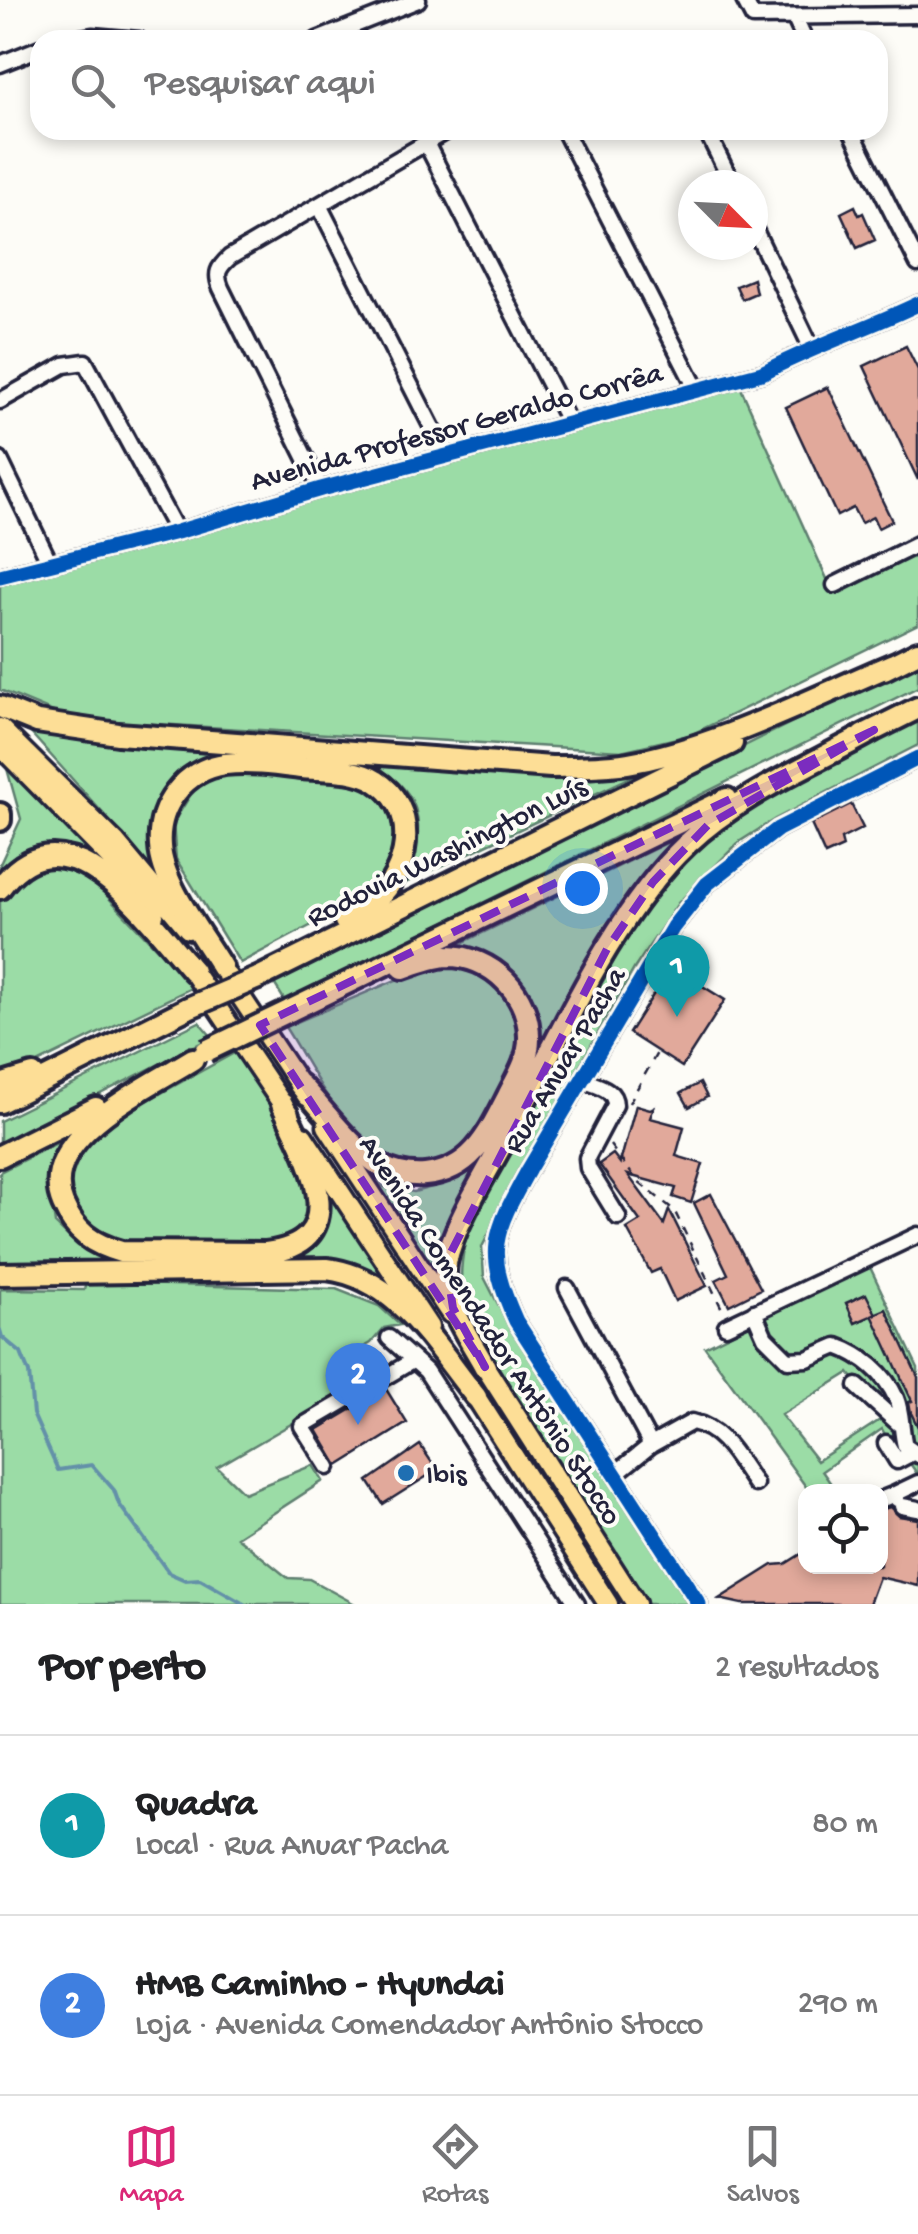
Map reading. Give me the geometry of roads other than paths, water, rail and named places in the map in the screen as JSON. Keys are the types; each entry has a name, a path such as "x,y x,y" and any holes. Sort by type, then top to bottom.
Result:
{"highway":[{"name":"Rodovia Washington Luís","path":"0,1102 918,652"},
{"path":"0,707 37,722 118,734 535,766 592,766 626,763 684,749 896,664"},
{"path":"0,1156 288,1011 918,708"},
{"path":"485,1367 454,1308 446,1286 446,1262 476,1193 607,949 660,872 708,825 874,730"},
{"path":"222,968 164,869 160,830 174,793 197,774 225,764 354,772 378,782 398,803 404,820 407,840 393,880 378,898 263,974"},
{"path":"0,888 20,868 35,860 59,856 76,859 119,888 193,971"},
{"path":"300,1085 365,1154 382,1166 420,1175 440,1173 477,1151 524,1063 528,1028 517,995 494,970 477,960 432,958 325,994"},
{"path":"0,1085 32,1076 132,1034"},
{"path":"200,1055 83,1130 70,1148 59,1172 60,1196 82,1235 120,1252 266,1253 298,1244 319,1214 320,1198 316,1178 282,1104"},
{"path":"0,1274 345,1271 393,1296 476,1397"}],"main road":[{"name":"Avenida Comendador Antônio Stocco","path":"0,728 116,843 222,968 636,1604"},
{"name":"Avenida Comendador Antônio Stocco","path":"0,746 114,862 193,971 476,1397 608,1604"}],"street":[{"path":"342,30 418,0"},
{"path":"744,0 753,17 918,16"},
{"path":"794,17 800,30"},
{"path":"0,64 30,52"},
{"path":"321,489 220,288 218,268 230,257 431,140"},
{"path":"569,140 696,388"},
{"path":"711,140 726,170"},
{"path":"856,140 918,264"},
{"path":"426,143 569,423"},
{"path":"319,204 446,455"},
{"path":"768,257 811,347"},
{"name":"Avenida Professor Geraldo Corrêa","path":"0,576 177,532 321,489 762,372 811,347 918,304"},
{"path":"0,400 64,364 85,362 177,532"},
{"path":"0,460 50,563"},
{"path":"834,585 918,544"},
{"name":"Rua Anuar Pacha","path":"615,1474 516,1321 498,1280 498,1236 509,1206 673,927 707,884 778,828 918,758"},
{"path":"582,1080 612,1092 615,1097 615,1105 588,1151 588,1168 618,1217"},
{"path":"724,1318 754,1312 918,1235"},
{"path":"567,1288 651,1445"},
{"path":"754,1312 765,1337 788,1360 807,1359 837,1346 862,1358 883,1378 896,1399 905,1446 915,1454"},
{"path":"389,1338 414,1360 445,1400 576,1604"},
{"path":"328,1467 302,1426 414,1360"},
{"path":"857,1386 899,1424"},
{"path":"699,1604 615,1474 651,1445 692,1422 721,1435 755,1484"},
{"path":"886,1443 897,1461 915,1454"},
{"path":"894,1500 918,1484"},
{"path":"894,1500 918,1510"}],"waterway":[{"path":"0,1330 2,1337 21,1353 29,1373 33,1414 58,1470 92,1465 114,1490 119,1504 169,1573 185,1580 200,1579 244,1604"}],"place":[{"name":"Quadra","path":"677,1017"},
{"name":"HMB Caminho - Hyundai","path":"358,1425"},
{"name":"Ibis","path":"406,1473"}]}
